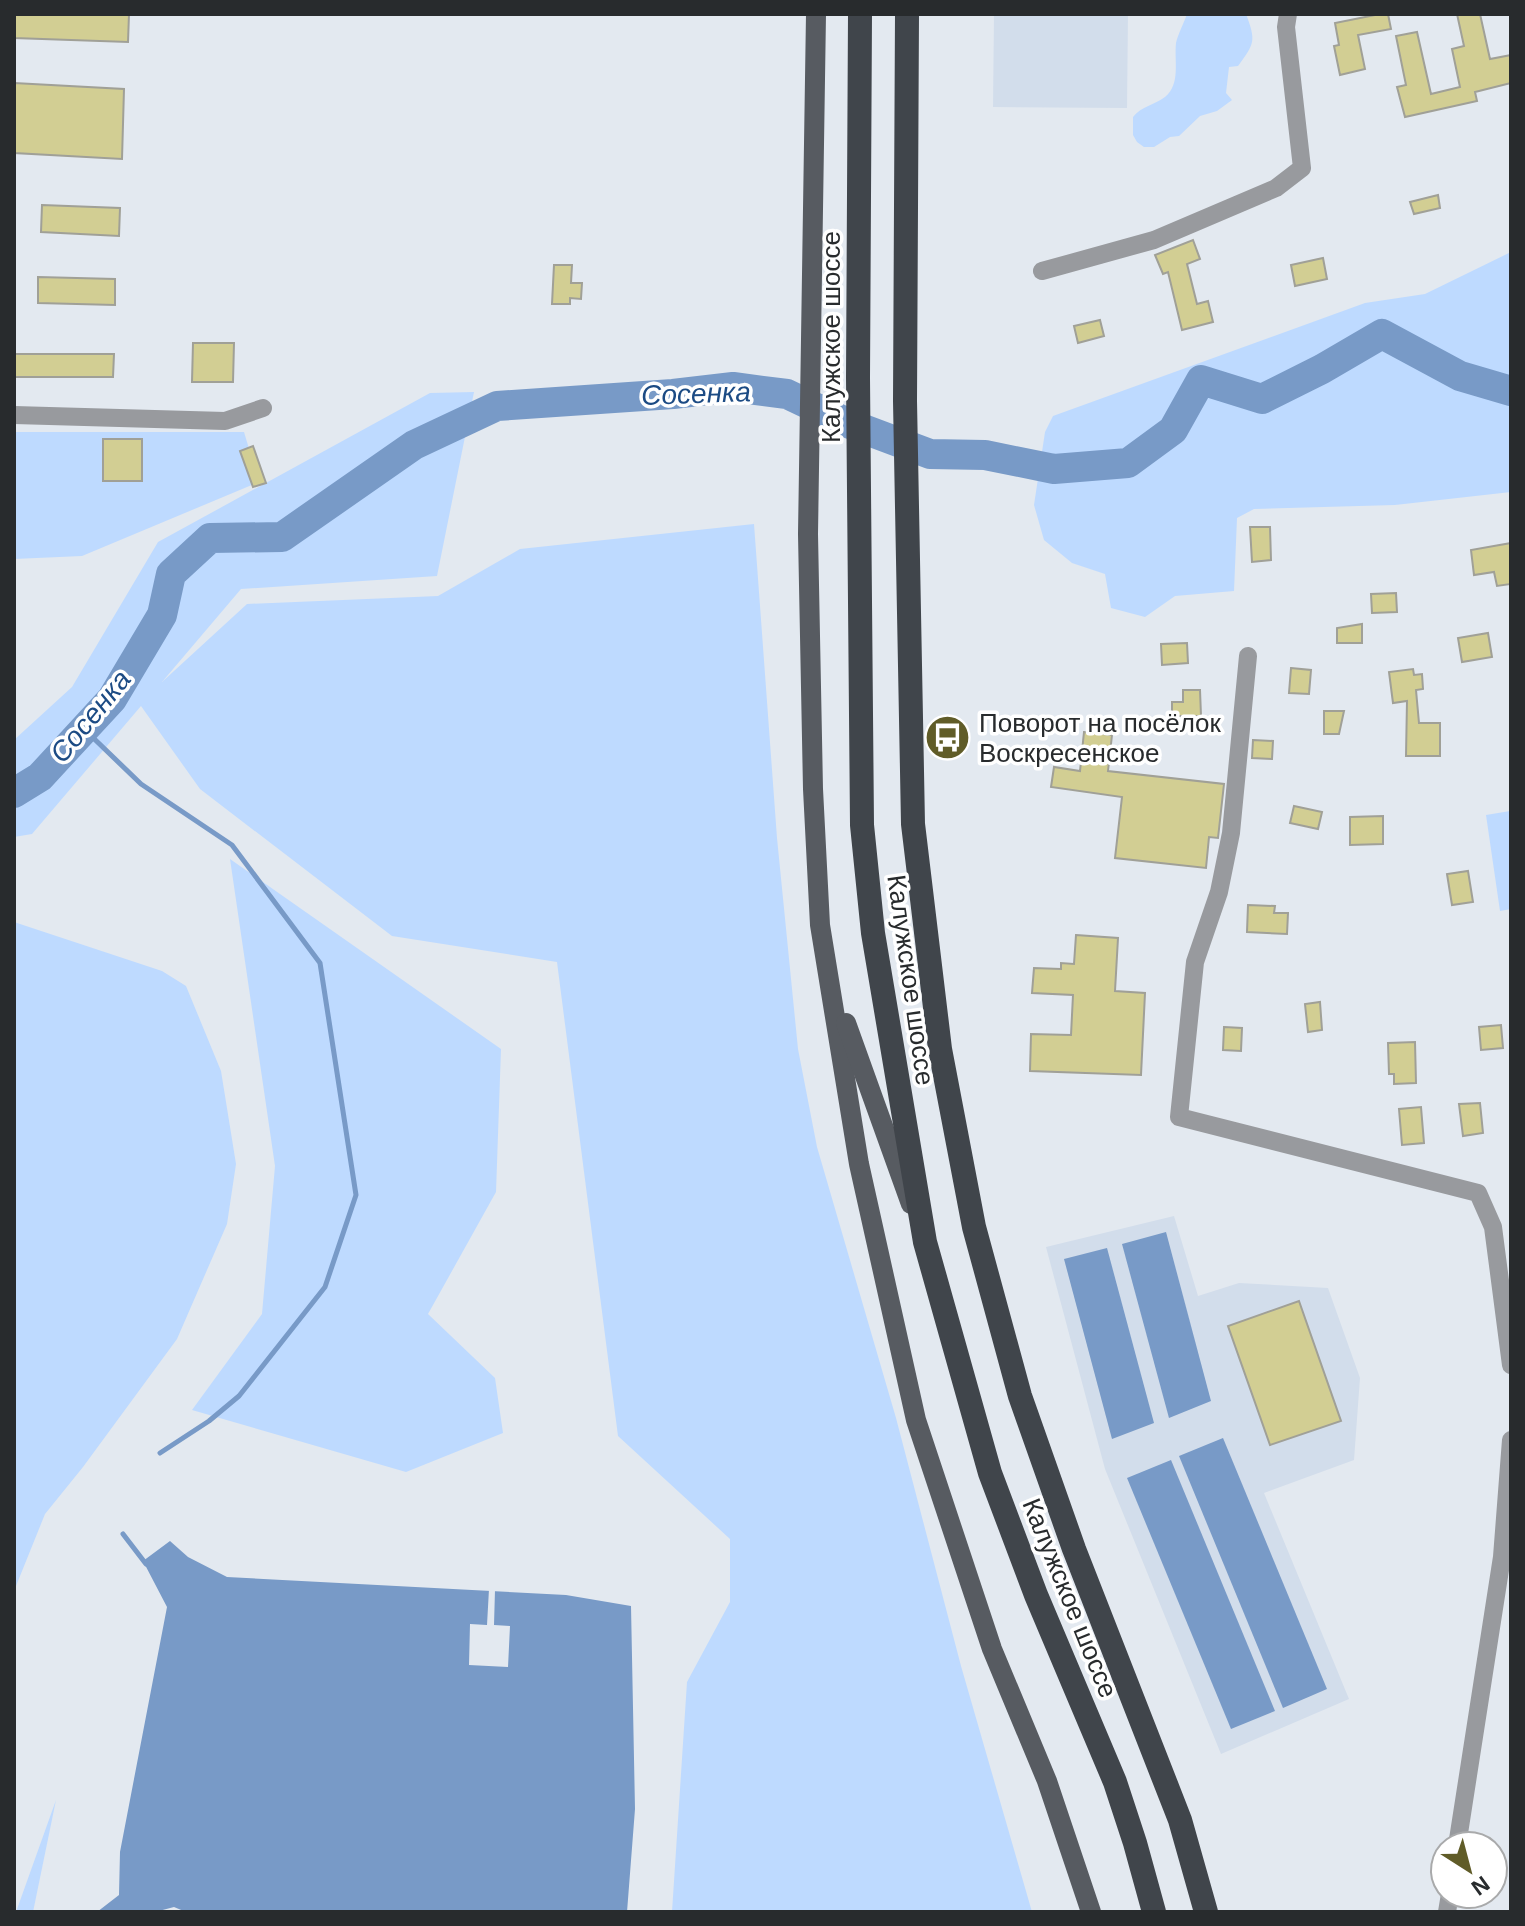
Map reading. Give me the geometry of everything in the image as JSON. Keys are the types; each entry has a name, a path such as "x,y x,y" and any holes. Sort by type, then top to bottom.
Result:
{"highway":[{"name":"Калужское шоссе","path":"860,14 858,378 862,825 873,933 925,1242 990,1473 1036,1595 1115,1782 1154,1912"},
{"name":"Калужское шоссе","path":"907,14 905,401 913,824 940,1049 974,1227 1020,1396 1074,1549 1180,1820 1206,1912"}],"main road":[{"path":"816,14 808,534 813,789 820,925 859,1164 916,1420 992,1649 1047,1781 1091,1912"},
{"path":"828,970 925,1242"}],"street":[{"path":"1042,271 1154,240 1276,188 1302,168 1286,27 1288,14"},
{"path":"14,415 225,421 263,408"},
{"path":"1248,656 1231,833 1219,892 1195,962 1179,1117 1478,1193 1493,1227 1511,1365"},
{"path":"1460,1830 1507,1557 1511,1440"}],"shaded area":[{"path":"994,14 1128,14 1127,108 993,107"},
{"path":"1187,14 1246,14 1252,36 1251,47 1238,66 1229,67 1226,93 1232,100 1217,111 1200,116 1179,136 1170,137 1154,147 1144,147 1133,135 1133,117 1170,92 1176,72 1176,43"},
{"path":"1511,252 1511,492 1395,505 1254,509 1237,518 1234,591 1175,596 1145,617 1111,608 1105,574 1072,563 1044,540 1034,505 1045,432 1053,416 1365,303 1425,294"},
{"path":"474,392 437,576 241,589 162,682 247,604 438,596 520,549 754,524 777,838 798,1049 817,1147 896,1418 961,1666 1032,1912 672,1912 687,1682 730,1602 730,1539 618,1436 557,962 392,936 200,789 141,706 32,834 14,837 14,740 72,687 158,542 430,393"},
{"path":"14,432 244,432 259,482 82,556 14,559"},
{"path":"1510,811 1511,909 1500,911 1486,815"},
{"path":"230,859 501,1049 496,1192 428,1314 495,1378 503,1433 406,1472 192,1410 262,1314 275,1166"},
{"path":"14,922 162,971 186,986 221,1071 236,1164 227,1224 177,1339 45,1514 14,1591"},
{"path":"1174,1216 1198,1296 1239,1283 1328,1288 1360,1378 1354,1460 1264,1493 1349,1699 1221,1754 1105,1469 1046,1247"},
{"path":"1166,1232 1211,1401 1169,1418 1122,1244"},
{"path":"1107,1248 1154,1423 1112,1439 1064,1259"},
{"path":"1223,1438 1327,1689 1283,1708 1179,1456"},
{"path":"1171,1460 1275,1711 1231,1729 1127,1478"},
{"path":"170,1541 188,1557 227,1577 566,1595 631,1606 635,1809 627,1912 186,1912 174,1907 155,1912 97,1912 119,1895 120,1852 167,1607 143,1561"},
{"path":"56,1800 33,1912 16,1912"}],"pier":[{"path":"489,1589 495,1590 494,1625 510,1626 508,1667 469,1665 470,1624 487,1625"}],"building":[{"path":"14,14 129,14 128,42 14,38"},
{"path":"1388,14 1391,29 1358,35 1365,69 1340,75 1334,46 1339,45 1335,23"},
{"path":"1457,14 1480,14 1490,59 1511,55 1511,83 1475,92 1477,101 1405,117 1397,87 1406,85 1396,36 1417,32 1431,94 1460,87 1452,49 1464,46"},
{"path":"14,83 124,89 122,159 14,153"},
{"path":"1438,195 1440,208 1414,214 1410,202"},
{"path":"42,205 120,208 119,236 41,232"},
{"path":"1193,240 1200,259 1187,264 1197,304 1208,301 1213,322 1182,330 1168,272 1163,274 1155,255"},
{"path":"1323,258 1327,279 1295,286 1291,265"},
{"path":"554,265 572,265 571,283 582,283 581,299 570,298 570,304 552,304"},
{"path":"38,277 115,279 115,305 38,303"},
{"path":"1100,320 1104,336 1078,343 1074,326"},
{"path":"193,343 234,343 233,382 192,382"},
{"path":"14,354 114,354 113,377 14,377"},
{"path":"103,439 142,439 142,481 103,481"},
{"path":"253,446 266,483 253,487 240,451"},
{"path":"1250,527 1270,527 1271,560 1252,562"},
{"path":"1511,543 1511,584 1497,586 1494,572 1474,575 1471,550"},
{"path":"1396,593 1397,612 1372,613 1371,594"},
{"path":"1362,624 1362,643 1337,643 1337,628"},
{"path":"1488,633 1492,657 1462,662 1458,638"},
{"path":"1187,643 1188,663 1162,665 1161,644"},
{"path":"1291,668 1311,670 1309,694 1289,693"},
{"path":"1413,669 1414,675 1422,674 1423,689 1416,690 1419,723 1440,723 1440,756 1406,756 1407,701 1393,703 1389,672"},
{"path":"1183,690 1200,690 1201,716 1172,716 1172,702 1183,702"},
{"path":"1324,711 1344,711 1339,734 1324,734"},
{"path":"1084,732 1112,735 1108,771 1224,784 1218,838 1209,837 1206,868 1115,858 1122,797 1051,787 1054,767 1080,771"},
{"path":"1253,740 1273,741 1272,759 1252,758"},
{"path":"1294,806 1322,812 1318,829 1290,823"},
{"path":"1383,816 1383,844 1350,845 1350,817"},
{"path":"1468,871 1473,902 1452,905 1447,874"},
{"path":"1248,905 1275,906 1274,913 1288,913 1287,934 1247,932"},
{"path":"1076,935 1118,938 1115,991 1145,993 1141,1075 1030,1071 1031,1034 1071,1035 1073,995 1032,993 1034,968 1061,969 1061,963 1074,964"},
{"path":"1320,1002 1322,1030 1308,1032 1305,1004"},
{"path":"1501,1025 1503,1048 1481,1050 1479,1027"},
{"path":"1224,1027 1242,1028 1241,1051 1223,1050"},
{"path":"1415,1042 1416,1083 1394,1084 1394,1074 1389,1074 1388,1043"},
{"path":"1480,1103 1483,1133 1463,1136 1459,1104"},
{"path":"1421,1107 1424,1143 1402,1145 1399,1109"},
{"path":"1299,1301 1341,1421 1270,1445 1228,1326"}],"waterway":[{"name":"Сосенка","path":"14,793 40,777 112,699 162,615 171,574 210,538 282,537 414,445 497,406 733,387 787,394 850,424 930,454 985,455 1054,469 1128,463 1173,430 1201,380 1262,399 1382,334 1460,376 1511,391"},
{"path":"84,729 141,784 232,845 320,963 356,1195 325,1287 239,1396 209,1421 160,1453"},
{"path":"123,1534 146,1564"}],"place":[{"name":"Поворот на посёлок Воскресенское","path":"948,738"}]}
